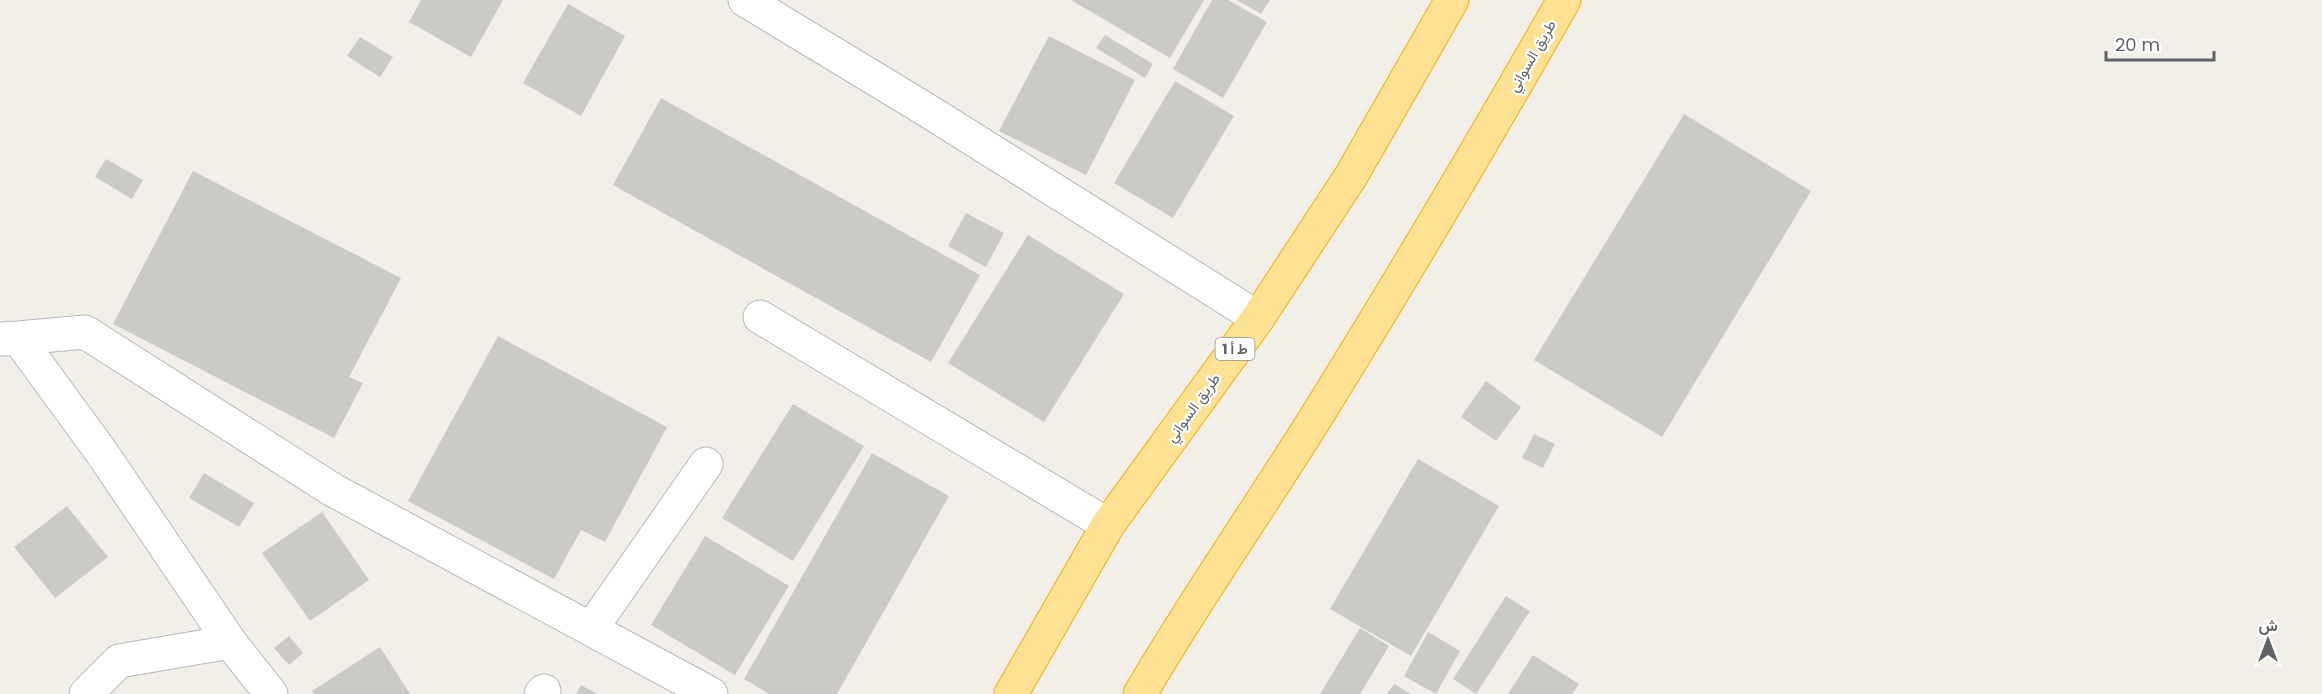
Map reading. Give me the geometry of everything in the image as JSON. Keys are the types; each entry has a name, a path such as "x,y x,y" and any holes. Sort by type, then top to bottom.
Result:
{"highway":[{"name":"طريق السواني","path":"1011,694 1108,525 1258,318 1351,176 1452,0"},
{"name":"طريق السواني","path":"1140,694 1183,621 1322,408 1430,231 1564,0"}],"street":[{"path":"746,0 935,115 1258,318"},
{"path":"760,317 1108,525"},
{"path":"9,339 85,332 333,490 711,694"},
{"path":"9,339 102,453 230,642 271,694"},
{"path":"591,629 706,464"},
{"path":"86,694 119,662 230,642"}],"building":[{"path":"421,0 503,0 471,57 409,22"},
{"path":"1071,0 1204,0 1170,58"},
{"path":"1212,0 1228,0 1267,22 1223,98 1173,69"},
{"path":"1237,0 1270,0 1261,14"},
{"path":"568,4 625,36 581,116 523,83"},
{"path":"1105,35 1153,64 1145,78 1096,48"},
{"path":"1049,36 1135,80 1086,175 999,131"},
{"path":"360,37 393,57 380,77 347,56"},
{"path":"1175,81 1234,116 1173,218 1114,183"},
{"path":"661,98 980,275 931,362 613,185"},
{"path":"1684,114 1811,191 1662,437 1534,360"},
{"path":"106,159 143,180 132,199 95,177"},
{"path":"193,171 401,278 349,377 363,383 334,438 113,324"},
{"path":"966,213 1004,233 986,267 948,246"},
{"path":"1028,235 1124,294 1044,422 948,363"},
{"path":"498,336 667,427 605,542 581,530 554,579 408,501"},
{"path":"1486,381 1521,407 1496,441 1461,417"},
{"path":"793,404 864,446 793,561 722,518"},
{"path":"1534,434 1555,444 1543,468 1522,458"},
{"path":"872,453 949,496 837,694 769,694 744,679"},
{"path":"1418,459 1499,506 1411,656 1330,609"},
{"path":"204,473 254,503 239,527 189,498"},
{"path":"67,506 108,557 55,598 14,547"},
{"path":"322,512 369,580 310,621 262,553"},
{"path":"705,536 789,586 735,675 651,625"},
{"path":"1506,596 1530,611 1476,694 1453,679"},
{"path":"1360,628 1389,646 1360,694 1320,694"},
{"path":"1428,632 1460,651 1436,694 1404,676"},
{"path":"289,636 303,653 289,665 274,648"},
{"path":"380,647 410,694 314,694 312,691"},
{"path":"1533,655 1579,684 1572,694 1508,694"},
{"path":"1394,684 1411,694 1387,694"},
{"path":"581,685 597,694 576,694"}]}
